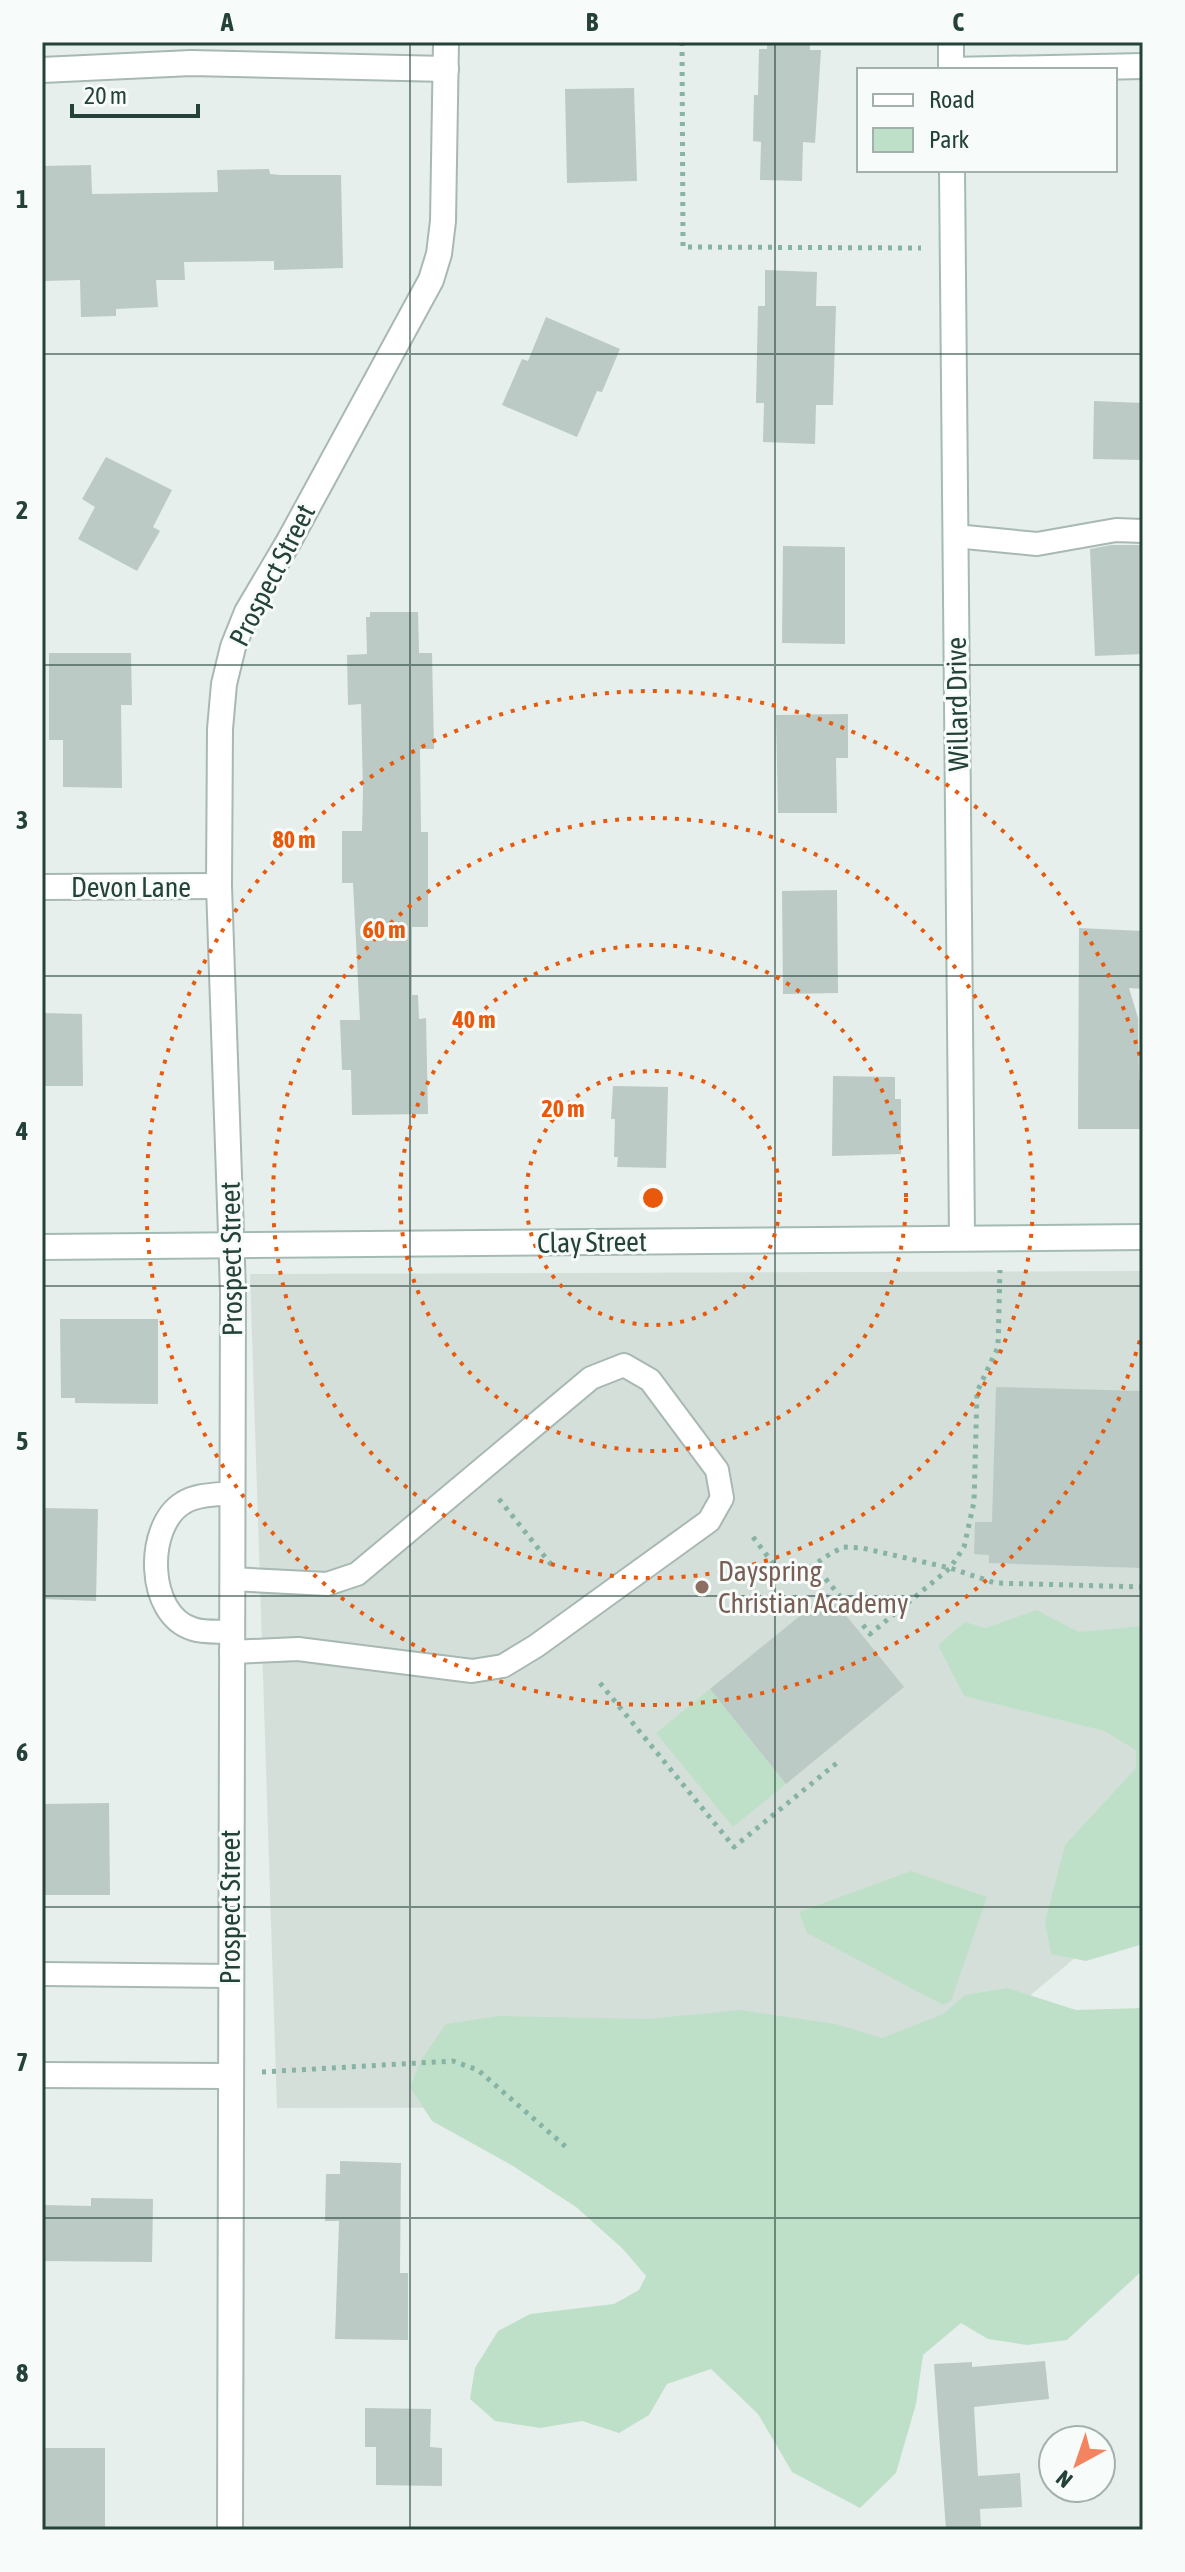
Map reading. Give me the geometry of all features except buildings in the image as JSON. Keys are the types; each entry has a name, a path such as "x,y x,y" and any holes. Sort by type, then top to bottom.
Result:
{"street":[{"name":"Prospect Street","path":"230,2530 241,2074 230,1976 232,1247 219,886 220,729 224,684 233,647 247,612 431,280 439,254 443,221 446,42"},
{"path":"951,42 951,68"},
{"path":"42,70 191,63 446,69"},
{"path":"1015,68 1143,66"},
{"name":"Willard Drive","path":"952,172 962,1237"},
{"name":"Devon Lane","path":"42,887 219,886"},
{"name":"Clay Street","path":"42,1247 1143,1237"},
{"path":"42,2075 241,2074"}],"lane":[{"path":"955,536 1037,544 1116,530 1143,531"},
{"path":"232,1493 198,1496 182,1503 166,1518 158,1539 157,1586 171,1615 193,1629 231,1642 472,1671 503,1666 536,1646 709,1521 722,1498 717,1470 650,1380 624,1365 591,1378 357,1574 327,1584 232,1579"},
{"path":"42,1974 230,1976"}],"path":[{"path":"682,42 683,247 953,248"},
{"path":"863,1625 870,1634 950,1568 964,1547 974,1502 977,1392 998,1347 1001,1237"},
{"path":"521,1525 553,1567"},
{"path":"753,1537 778,1570 825,1578 848,1606"},
{"path":"802,1574 843,1547 862,1548 950,1568 995,1583 1143,1587"},
{"path":"600,1683 734,1847 838,1762"},
{"path":"241,2074 453,2061 478,2070 566,2147"}],"shaded area":[{"name":"Dayspring Christian Academy","path":"1143,1271 1143,1901 897,2107 277,2108 250,1274"}],"green space":[{"path":"1036,1610 1079,1632 1143,1626 1143,1944 1086,1961 1051,1954 1045,1922 1065,1845 1136,1768 1136,1750 1104,1731 964,1696 938,1645 965,1622 986,1628"},
{"path":"710,1689 786,1784 733,1827 656,1733"},
{"path":"911,1871 987,1897 951,2001 943,2005 807,1933 799,1912"},
{"path":"1007,1988 1076,2010 1143,2008 1143,2270 1067,2340 1027,2345 988,2339 961,2323 923,2355 916,2404 896,2473 860,2508 792,2472 758,2414 711,2369 667,2384 649,2415 619,2433 582,2421 540,2428 495,2421 470,2399 475,2368 498,2331 530,2314 614,2304 639,2290 646,2276 623,2249 576,2207 513,2166 432,2121 410,2087 421,2060 446,2024 499,2016 648,2019 740,2010 836,2024 882,2038 943,2014 965,1995"}],"place":[{"name":"Dayspring Christian Academy","path":"702,1587"}]}
